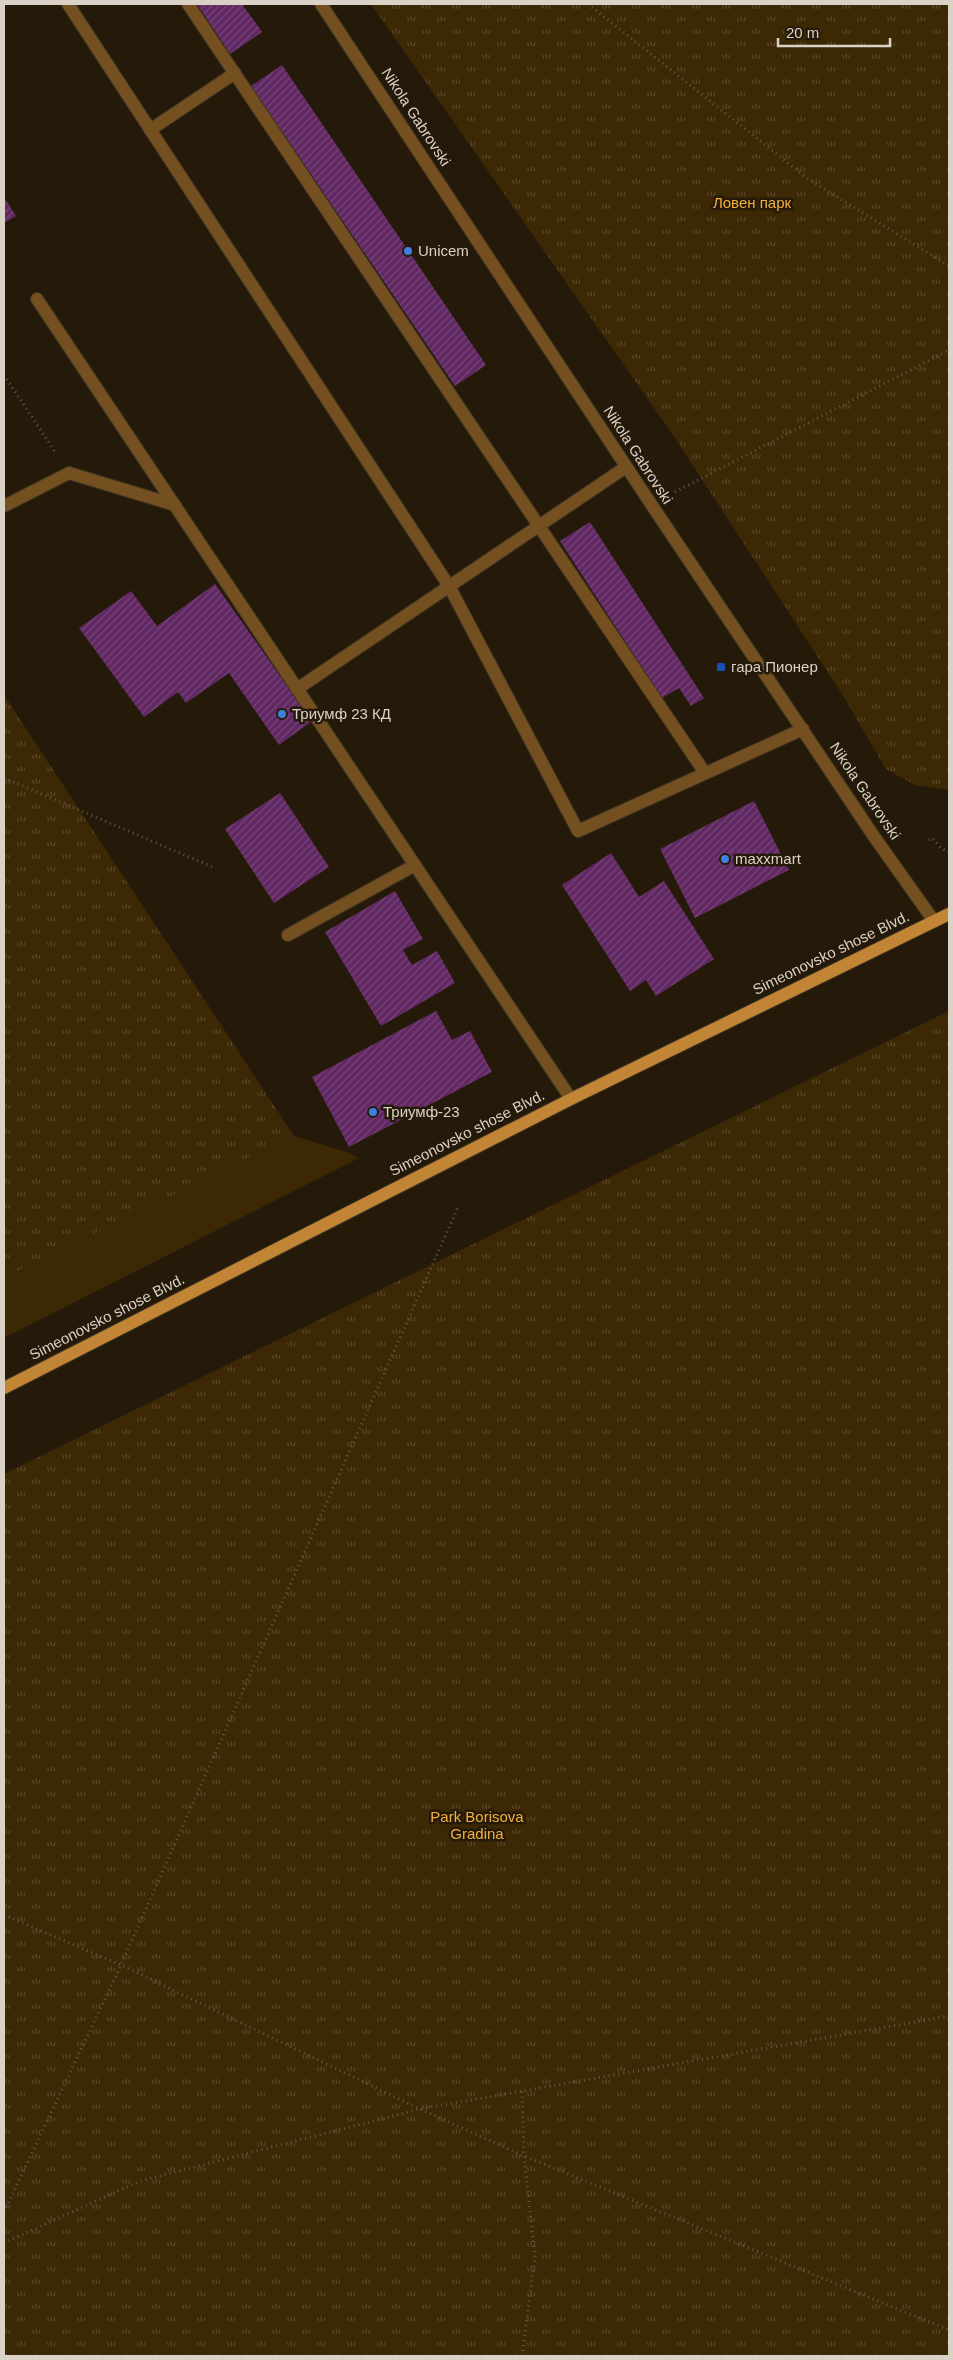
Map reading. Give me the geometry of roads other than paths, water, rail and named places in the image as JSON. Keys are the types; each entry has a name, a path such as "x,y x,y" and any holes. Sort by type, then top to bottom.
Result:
{"main road":[{"name":"Simeonovsko shose Blvd.","path":"4,1388 571,1099 949,914"}],"street":[{"path":"68,4 449,586 578,831 803,729"},
{"path":"188,4 704,773"},
{"name":"Nikola Gabrovski","path":"321,4 626,467 875,838 934,921"},
{"path":"150,130 235,73"},
{"path":"37,298 571,1099"},
{"path":"297,689 626,467"},
{"path":"4,506 69,473 175,505"},
{"path":"288,935 415,865"}],"place":[{"name":"Unicem","path":"408,251"},
{"name":"гара Пионер","path":"721,667"},
{"name":"Триумф 23 КД","path":"282,714"},
{"name":"maxxmart","path":"725,859"},
{"name":"Триумф-23","path":"373,1112"}],"park label":[{"name":"Ловен парк","path":"752,203"},
{"name":"Park Borisova Gradina","path":"477,1826"}]}
